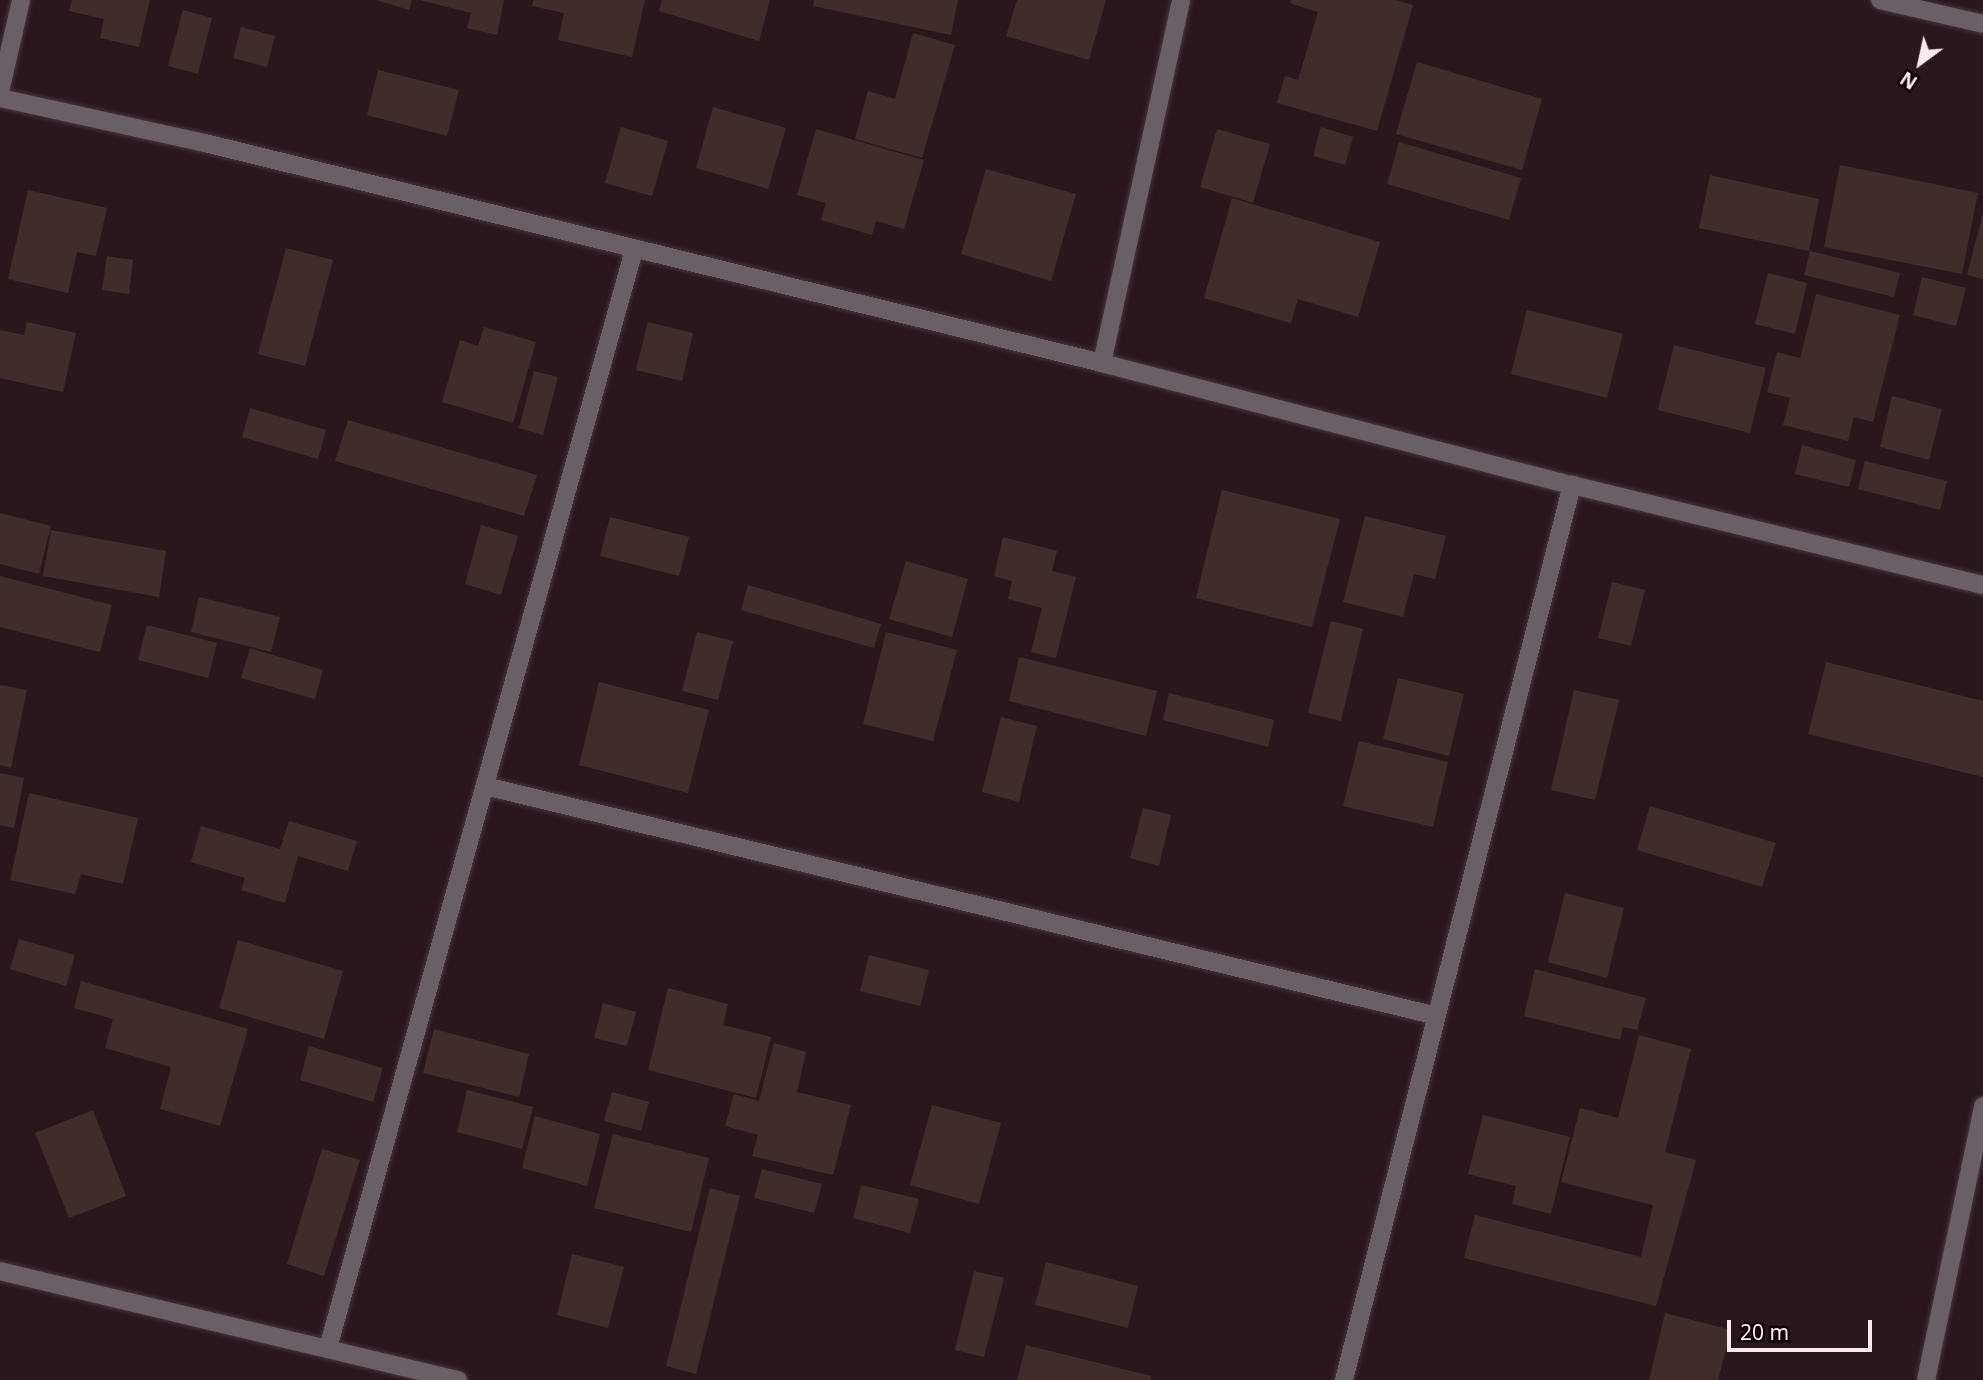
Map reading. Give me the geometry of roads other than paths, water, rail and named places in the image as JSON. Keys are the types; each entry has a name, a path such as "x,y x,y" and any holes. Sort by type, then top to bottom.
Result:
{"street":[{"path":"0,92 21,0"},
{"path":"1102,363 1181,0"},
{"path":"1881,0 1983,24"},
{"path":"0,98 205,143 1102,363 1572,485 1983,585"},
{"path":"328,1348 634,250"},
{"path":"1344,1380 1572,485"},
{"path":"485,786 1437,1016"},
{"path":"1926,1380 1983,1106"},
{"path":"0,1271 458,1380"}]}
